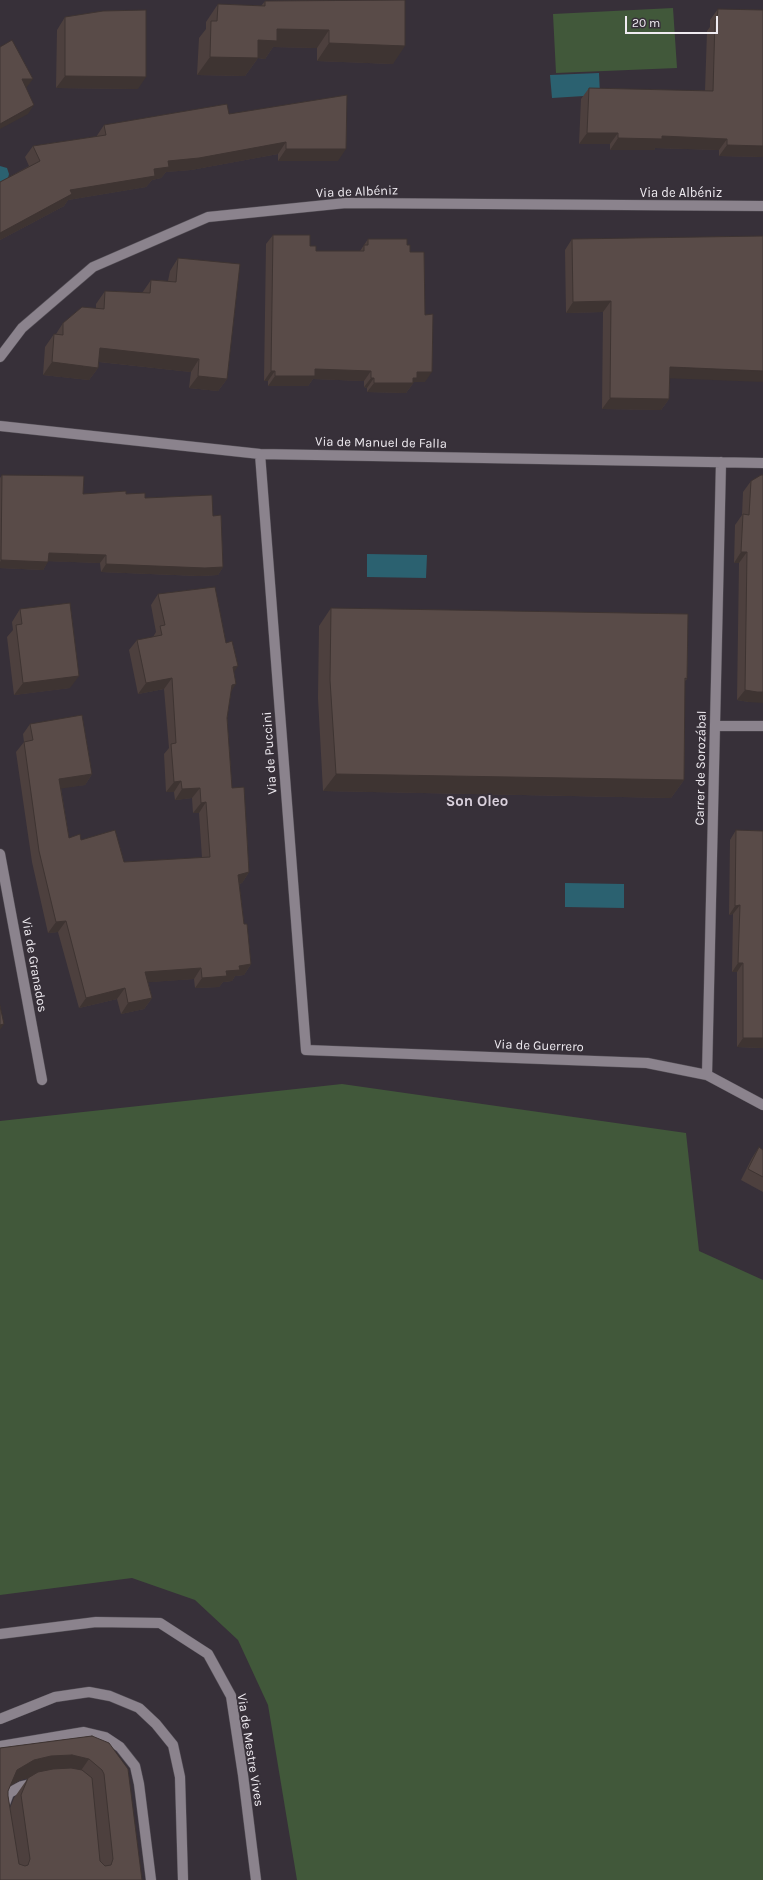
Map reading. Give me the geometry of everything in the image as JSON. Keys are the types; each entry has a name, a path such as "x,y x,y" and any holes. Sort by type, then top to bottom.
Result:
{"street":[{"name":"Via de Albéniz","path":"0,357 22,328 93,267 208,217 346,203 763,206"},
{"name":"Via de Manuel de Falla","path":"0,426 260,454 763,463"},
{"name":"Via de Puccini","path":"260,454 306,1050"},
{"name":"Carrer de Sorozábal","path":"708,1075 721,462"},
{"path":"715,726 763,726"},
{"name":"Via de Granados","path":"0,854 42,1080"},
{"name":"Via de Guerrero","path":"306,1050 646,1064 708,1075 763,1105"},
{"name":"Via de Mestre Vives","path":"0,1634 96,1622 160,1623 208,1654 231,1696 243,1774 256,1880"},
{"path":"0,1719 55,1696 89,1692 110,1696 139,1708 156,1724 173,1745 180,1777 183,1880"},
{"path":"0,1746 84,1732 105,1736 120,1747 135,1766 139,1784 151,1880"},
{"path":"1,1817 9,1793 22,1786 45,1782"}],"green space":[{"path":"673,8 677,68 556,73 553,14"},
{"path":"342,1084 686,1133 699,1251 763,1280 763,1880 297,1880 268,1705 238,1640 195,1600 132,1578 0,1595 0,1121"}],"water":[{"path":"599,73 600,95 552,98 550,75"},
{"path":"0,166 7,168 9,174 8,178 0,184"},
{"path":"367,554 427,555 426,578 367,577"},
{"path":"565,883 624,884 624,908 565,907"}],"building":[{"path":"405,0 405,46 329,43 329,30 277,29 277,41 258,40 258,58 210,57 211,21 217,21 218,4 265,6 265,1"},
{"path":"718,9 763,10 763,146 727,145 727,139 662,136 662,139 618,138 618,133 587,133 589,88 713,91 715,20 717,19"},
{"path":"146,10 146,77 65,76 65,17 103,11"},
{"path":"12,40 33,79 22,79 34,105 0,124 0,47"},
{"path":"347,95 346,149 286,149 286,142 199,158 168,161 169,167 154,169 155,176 70,190 72,194 0,233 0,182 40,161 33,146 106,135 104,125 227,104 229,114"},
{"path":"273,235 310,235 310,246 316,246 316,251 364,251 364,245 368,245 368,239 407,239 407,245 410,245 410,252 424,252 425,315 433,314 432,372 417,372 417,378 413,378 413,383 374,383 374,378 371,378 371,371 315,369 315,376 275,376 275,371 271,371"},
{"path":"763,236 763,371 670,367 669,399 610,398 611,301 573,302 572,239"},
{"path":"178,258 240,264 227,379 198,376 199,359 100,348 98,368 52,362 54,334 63,335 63,323 82,307 104,309 105,291 150,293 151,280 176,282"},
{"path":"2,475 84,476 83,494 126,491 126,494 145,493 145,498 212,495 213,516 221,515 223,567 205,568 106,564 106,555 49,553 48,562 1,560"},
{"path":"763,475 763,692 757,692 745,690 747,552 741,552 743,514 749,515 751,481"},
{"path":"215,587 226,643 232,641 238,666 233,667 236,684 232,685 227,718 232,788 244,787 249,872 238,875 244,924 247,924 251,964 239,966 240,970 226,971 227,976 202,978 201,968 145,972 152,998 128,1003 125,988 86,998 66,921 56,922 39,851 24,742 33,740 30,724 82,715 92,774 59,779 69,838 80,834 81,840 115,830 124,862 210,857 206,802 201,803 200,788 182,789 181,781 174,782 171,744 176,743 172,678 146,683 137,640 162,635 160,626 165,625 158,594"},
{"path":"70,603 79,676 23,683 16,625 22,624 20,609"},
{"path":"331,608 688,614 687,679 685,678 684,780 336,774 330,680"},
{"path":"736,830 763,831 763,1038 743,1038 743,963 738,963 740,905 735,906"},
{"path":"0,1006 4,1024 0,1025"},
{"path":"759,1147 763,1150 763,1177 748,1169"},
{"path":"92,1736 109,1743 128,1769 142,1880 0,1880 0,1748","holes":["72,1755 89,1759 102,1770 104,1774 113,1859 111,1865 105,1866 100,1861 92,1778 82,1770 71,1768 38,1772 28,1778 21,1795 30,1859 28,1865 25,1866 19,1864 8,1796 8,1791 17,1770 34,1760 51,1756"]}],"district":[{"name":"Son Oleo","path":"477,802"}]}
